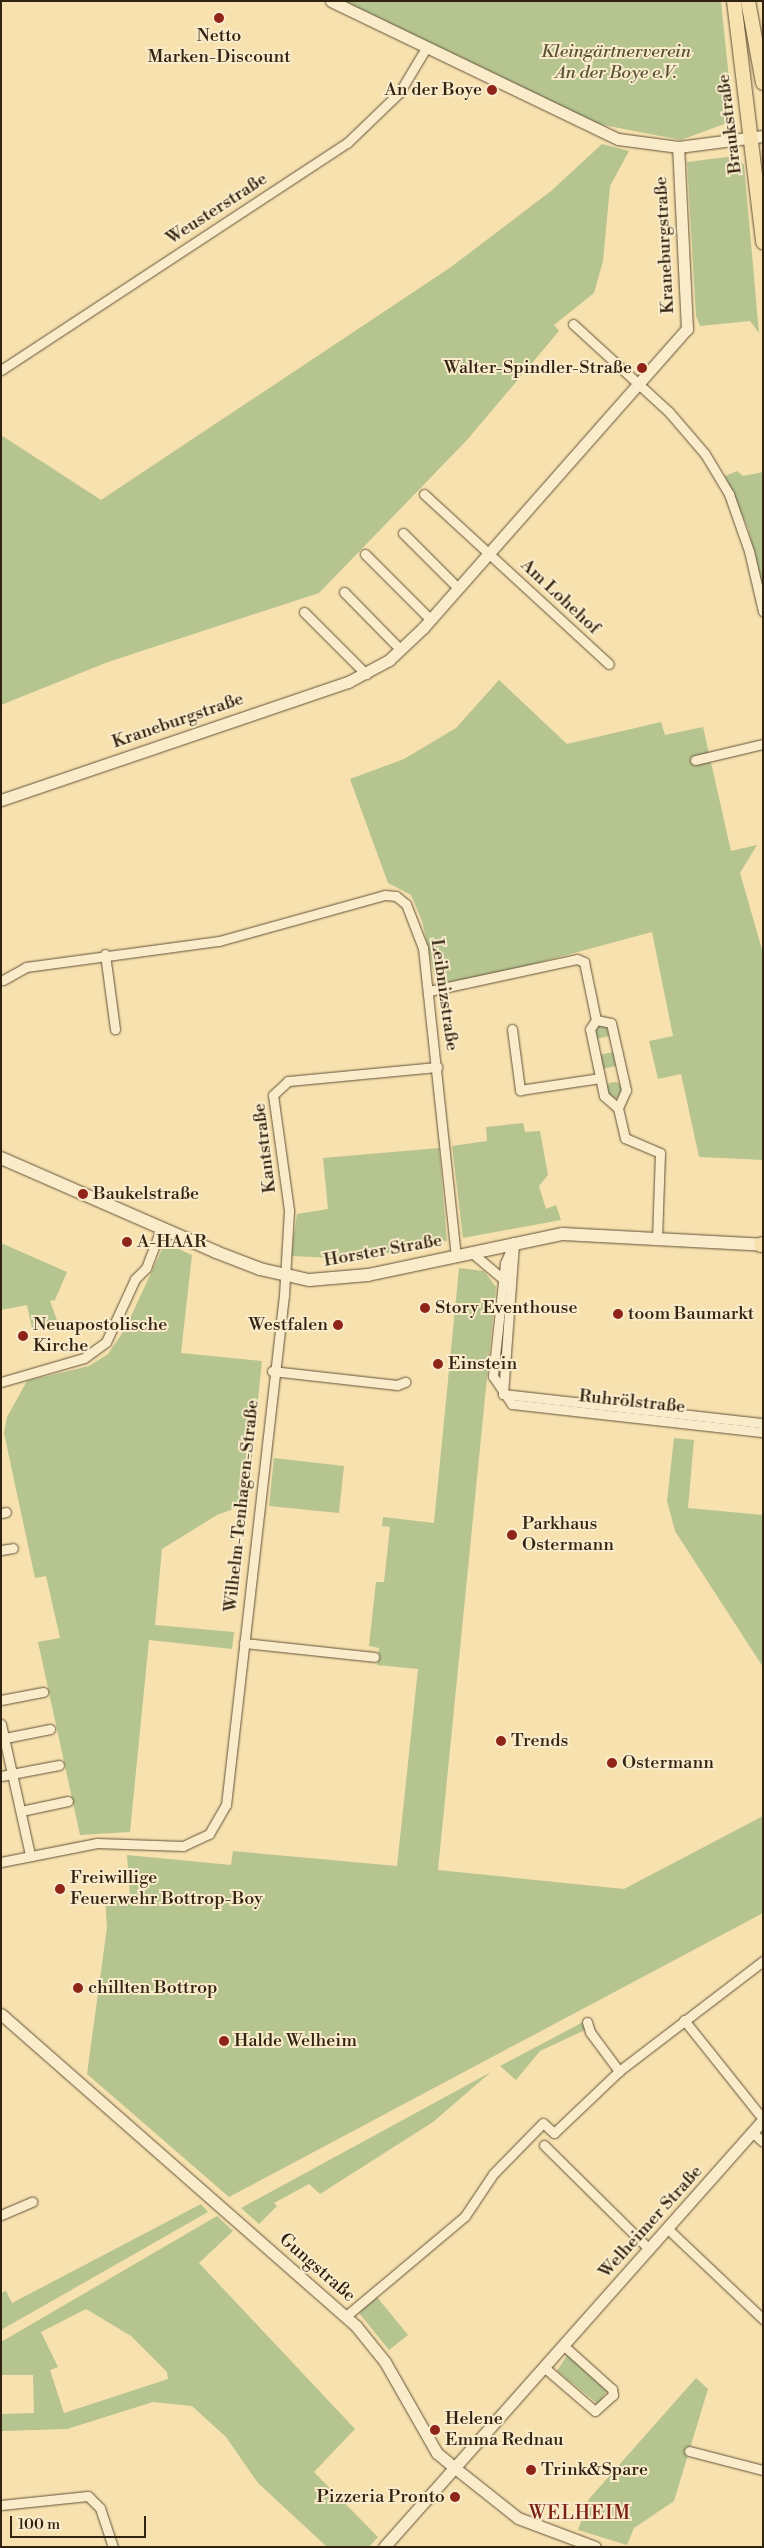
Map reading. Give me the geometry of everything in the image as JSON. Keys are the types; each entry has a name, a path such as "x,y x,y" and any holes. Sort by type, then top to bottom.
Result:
{"main road":[{"name":"Braukstraße","path":"734,1 756,136 763,242"},
{"name":"Braukstraße","path":"748,1 763,83"},
{"name":"Horster Straße","path":"1,1158 161,1229 284,1277 345,1279 514,1241 563,1234 762,1245"}],"street":[{"path":"331,1 618,140 678,147 756,136"},
{"name":"Weusterstraße","path":"1,370 347,142 399,93 426,48"},
{"name":"Kraneburgstraße","path":"1,800 366,674 400,649 431,620 687,329 678,147"},
{"path":"573,324 640,384 705,454 729,494 749,551 763,611"},
{"path":"424,494 488,553"},
{"path":"403,533 458,588"},
{"name":"Am Lohehof","path":"488,553 609,664"},
{"path":"365,554 431,620"},
{"path":"344,592 400,649"},
{"path":"304,612 366,674"},
{"path":"695,760 763,744"},
{"name":"Leibnizstraße","path":"3,980 26,967 105,954 115,957 219,941 385,895 396,896 406,904 417,927 429,991 456,1255"},
{"path":"105,954 115,1028"},
{"path":"429,991 577,959 584,962 596,1020 590,1029 604,1096 618,1108 625,1138 660,1154 657,1239"},
{"path":"596,1020 611,1023 626,1090 618,1108"},
{"path":"512,1029 520,1090 600,1078"},
{"name":"Kantstraße","path":"284,1277 289,1210 274,1103 277,1088 293,1080 437,1068"},
{"path":"1,1382 84,1358 106,1342 135,1279 146,1268 161,1229"},
{"path":"503,1394 493,1376 503,1280 514,1241"},
{"path":"503,1394 514,1241"},
{"path":"471,1252 503,1280"},
{"name":"Wilhelm-Tenhagen-Straße","path":"1,1862 97,1843 182,1846 209,1834 226,1805 272,1371 284,1277"},
{"path":"272,1371 396,1385 404,1382"},
{"name":"Ruhrölstraße","path":"503,1394 763,1423"},
{"name":"Ruhrölstraße","path":"503,1394 512,1404 763,1432"},
{"path":"1,1550 13,1548"},
{"path":"244,1643 374,1657"},
{"path":"1,1700 43,1692"},
{"path":"1,1724 30,1855"},
{"path":"4,1738 50,1729"},
{"path":"1,1776 59,1765"},
{"path":"21,1811 68,1801"},
{"path":"544,2145 618,2071 763,1961"},
{"name":"Gungstraße","path":"1,2014 346,2316 385,2362 437,2453 518,2518 595,2547"},
{"path":"684,2020 763,2120"},
{"path":"587,2022 618,2071"},
{"name":"Welheimer Straße","path":"384,2547 545,2368 763,2120"},
{"path":"346,2316 466,2216 493,2174 543,2124 554,2134"},
{"path":"753,2133 763,2142"},
{"path":"532,2135 649,2250"},
{"path":"1,2215 32,2202"},
{"path":"668,2229 763,2319"},
{"path":"545,2368 595,2411 613,2395 612,2389 564,2346"},
{"path":"689,2451 763,2470"},
{"path":"1,2505 88,2496 100,2508 113,2547"}],"green space":[{"name":"Kleingärtnerverein An der Boye e.V.","path":"344,1 721,1 732,108 727,123 681,140 598,124"},
{"path":"602,144 629,151 610,186 603,261 594,293 554,325 559,331 467,440 319,593 108,662 1,705 1,435 101,500 451,267 551,191"},
{"path":"735,156 744,165 759,333 750,321 700,326 696,316 687,162"},
{"path":"737,471 743,476 763,472 763,588 748,528 725,476"},
{"path":"499,680 567,744 661,722 665,735 703,727 731,851 757,845 740,873 763,953 763,1160 699,1157 681,1074 658,1079 649,1041 673,1036 652,932 496,974 443,983 435,978 422,921 411,895 388,883 350,779 404,759 456,728"},
{"path":"596,1024 607,1024 609,1036 596,1039"},
{"path":"613,1052 616,1066 602,1069 599,1055"},
{"path":"614,1082 620,1084 622,1090 620,1096 614,1098 608,1096 606,1090 608,1084"},
{"path":"523,1123 525,1132 540,1131 548,1175 539,1186 546,1209 556,1205 561,1220 463,1238 452,1146 487,1141 486,1127"},
{"path":"439,1148 447,1241 358,1259 291,1256 297,1214 328,1209 323,1158"},
{"path":"1,1243 67,1272 55,1300 50,1301 58,1323 32,1329 27,1305 1,1310"},
{"path":"165,1243 192,1255 181,1353 262,1361 247,1504 217,1515 162,1549 155,1625 234,1632 232,1649 149,1640 130,1832 80,1835 38,1642 60,1638 46,1576 35,1578 4,1433 7,1417 27,1381 89,1366 108,1354 125,1329"},
{"path":"459,1268 484,1271 496,1287 438,1870 624,1889 763,1816 763,1913 229,2197 87,2074 107,1927 105,1899 130,1897 127,1855 231,1865 233,1851 397,1866 418,1669 377,1665 379,1648 369,1646 376,1582 384,1582 390,1527 382,1526 383,1517 434,1523"},
{"path":"674,1438 694,1440 688,1508 763,1515 763,1667 675,1531 667,1501"},
{"path":"274,1458 344,1466 339,1513 269,1506"},
{"path":"585,2021 585,2030 540,2051 516,2080 500,2066"},
{"path":"491,2072 433,2122 320,2194 309,2184 274,2203 277,2206 259,2224 241,2208"},
{"path":"201,2204 208,2212 1,2330 1,2293 6,2291 12,2303"},
{"path":"217,2216 233,2231 199,2263 355,2429 314,2472 378,2537 369,2547 327,2547 258,2483 226,2437 192,2406 153,2402 67,2429 1,2431 1,2414 34,2413 33,2375 1,2375 1,2342","holes":["86,2309 131,2336 167,2372 168,2379 64,2413 50,2370 58,2367 41,2332"]},
{"path":"377,2297 408,2335 389,2350 359,2313"},
{"path":"567,2355 607,2391 598,2404 557,2371"},
{"path":"696,2378 708,2389 674,2501 634,2528 627,2545 578,2530 589,2499"}],"place":[{"name":"Netto Marken-Discount","path":"219,18"},
{"name":"An der Boye","path":"492,90"},
{"name":"Walter-Spindler-Straße","path":"642,368"},
{"name":"Baukelstraße","path":"83,1194"},
{"name":"A-HAAR","path":"127,1242"},
{"name":"Story Eventhouse","path":"425,1308"},
{"name":"toom Baumarkt","path":"618,1314"},
{"name":"Westfalen","path":"338,1325"},
{"name":"Neuapostolische Kirche","path":"23,1336"},
{"name":"Einstein","path":"438,1364"},
{"name":"Parkhaus Ostermann","path":"512,1535"},
{"name":"Trends","path":"501,1741"},
{"name":"Ostermann","path":"612,1763"},
{"name":"Freiwillige Feuerwehr Bottrop-Boy","path":"60,1889"},
{"name":"chillten Bottrop","path":"78,1988"},
{"name":"Halde Welheim","path":"224,2041"},
{"name":"Helene Emma Rednau","path":"435,2430"},
{"name":"Trink&Spare","path":"531,2470"},
{"name":"Pizzeria Pronto","path":"455,2497"}],"district":[{"name":"WELHEIM","path":"580,2514"}]}
